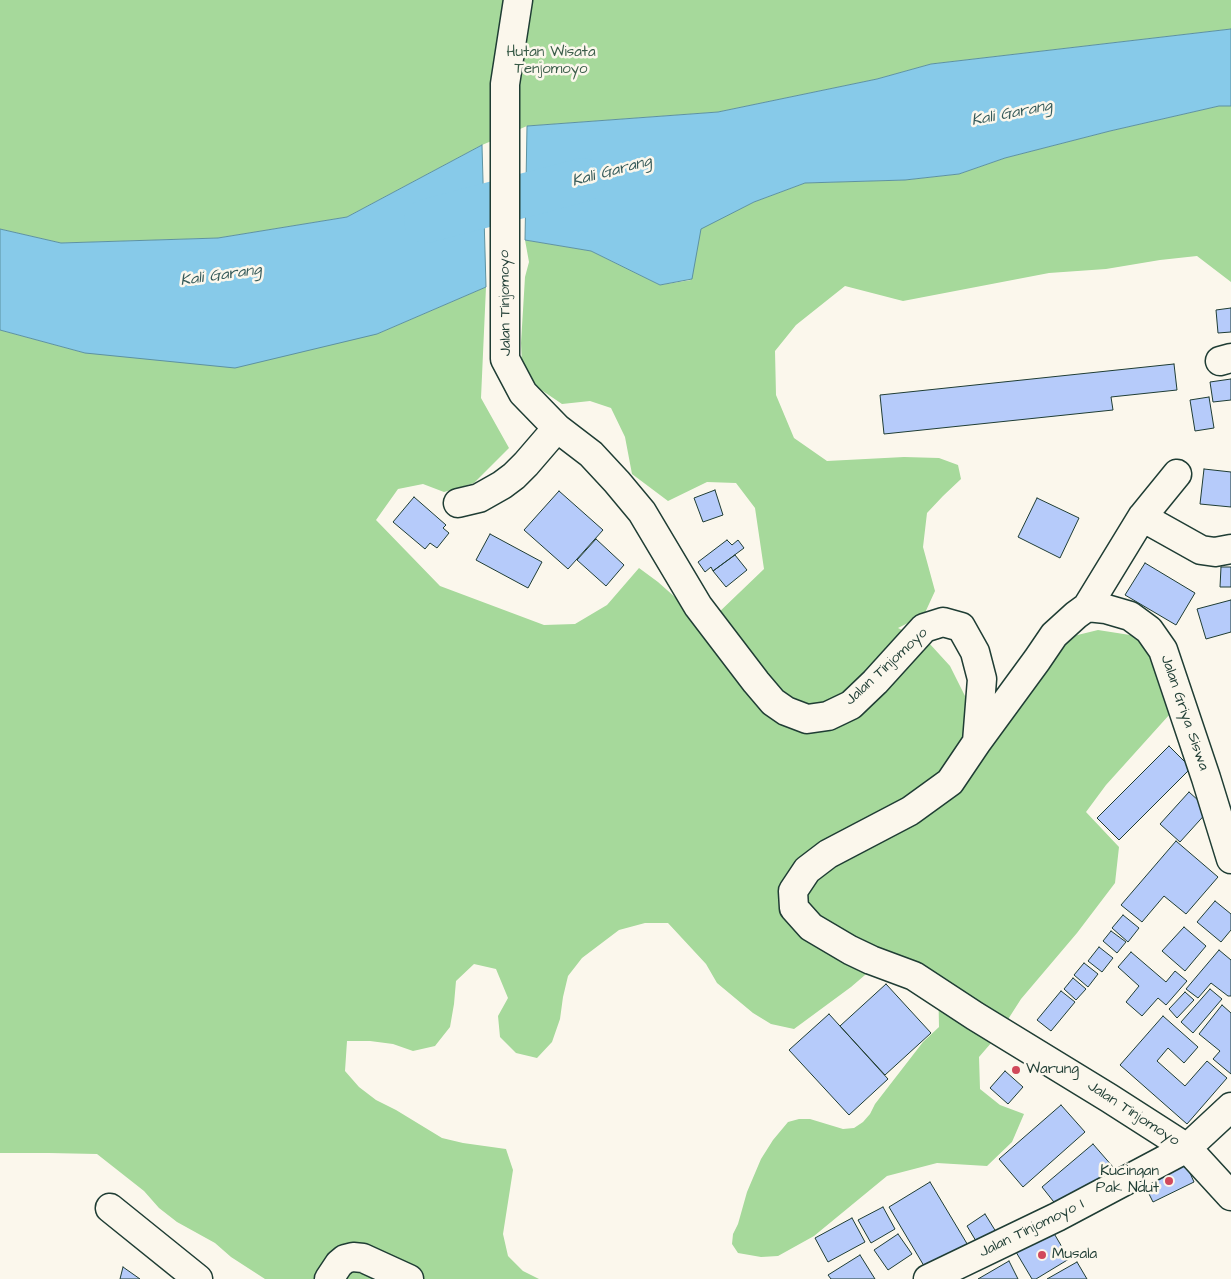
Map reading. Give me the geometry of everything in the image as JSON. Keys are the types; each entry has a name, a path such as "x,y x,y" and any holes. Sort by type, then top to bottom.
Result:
{"street":[{"name":"Jalan Tinjomoyo","path":"518,0 505,84 505,359 524,393 557,428 591,454 642,512 698,606 756,682 773,702 786,711 807,718 828,716 851,704 875,682 924,628 943,622 960,627 975,652 982,679 977,742 950,782 910,811 828,854 807,870 793,891 794,908 812,926 842,945 871,960 914,976 1188,1148 1231,1196"},
{"path":"458,503 479,498 514,476 557,428"},
{"path":"977,742 1054,635 1087,607 1142,517 1177,474"},
{"path":"1142,517 1201,550 1215,552 1231,550"},
{"name":"Jalan Griya Siswa","path":"1087,607 1106,609 1130,616 1150,630 1163,650 1231,859"},
{"path":"1188,1148 1231,1106"},
{"name":"Jalan Tinjomoyo I","path":"928,1279 1057,1217 1188,1148"},
{"path":"110,1208 198,1279"},
{"path":"329,1279 339,1264 345,1259 353,1257 363,1258 408,1279"}],"green space":[{"name":"Hutan Wisata Tenjomoyo","path":"0,0 1231,0 1231,29 931,64 877,79 718,112 527,126 482,145 347,217 218,238 61,243 0,229"},
{"path":"1219,106 1231,106 1231,282 1197,256 1106,269 1049,273 903,301 845,286 796,325 775,351 776,395 794,438 827,461 904,457 939,458 958,465 961,479 927,513 923,547 935,591 924,615 898,628 929,643 950,666 966,698 1007,691 1057,640 1098,630 1162,640 1170,714 1106,785 1086,812 1119,847 1115,883 1077,933 1021,999 998,1035 979,1057 980,1089 1000,1105 1024,1114 1012,1142 987,1166 937,1163 887,1176 814,1236 778,1256 761,1257 738,1253 732,1244 733,1234 738,1224 747,1192 761,1159 773,1140 788,1122 799,1119 810,1119 843,1129 854,1128 863,1122 923,1042 939,1027 938,976 886,957 851,987 794,1029 771,1024 753,1013 717,983 706,964 668,923 645,923 619,930 582,958 568,976 560,1019 552,1042 537,1058 516,1053 500,1037 498,1016 508,998 496,969 474,964 456,981 450,1027 435,1046 413,1051 393,1044 347,1041 345,1071 359,1087 376,1100 442,1138 506,1149 513,1170 503,1234 508,1256 523,1271 539,1279 265,1279 231,1257 215,1243 177,1222 159,1208 144,1191 97,1154 0,1153 0,330 85,353 377,334 486,287 481,398 509,448 474,483 444,492 423,484 398,489 376,520 440,586 544,625 575,624 607,605 639,568 694,614 715,616 764,569 755,508 736,483 707,482 668,501 632,474 625,437 611,408 590,401 562,404 534,385 522,366 521,343 525,277 529,262 525,240 591,251 660,285 691,280 700,229 754,202 805,183 905,180 959,174 1005,158"}],"water":[{"path":"1231,29 1231,106 1219,106 1110,131 1005,158 959,174 905,180 805,183 754,202 701,229 692,279 660,285 591,251 525,240 527,126 718,112 877,79 931,64"},
{"path":"482,145 486,287 377,334 235,368 85,353 0,330 0,229 61,243 218,238 347,217"}],"building":[{"path":"1231,308 1231,332 1218,333 1216,310"},
{"path":"1174,364 1177,390 1111,397 1113,410 884,434 880,395"},
{"path":"1231,379 1231,400 1213,402 1210,382"},
{"path":"1209,397 1214,428 1195,431 1190,400"},
{"path":"1204,469 1231,472 1231,507 1200,504"},
{"path":"715,490 723,515 703,522 694,498"},
{"path":"559,491 603,530 568,569 524,530"},
{"path":"414,497 446,525 443,528 449,533 437,548 430,543 425,549 393,522"},
{"path":"1037,498 1079,518 1060,558 1018,537"},
{"path":"490,534 542,562 528,588 476,560"},
{"path":"596,539 624,565 606,586 577,560"},
{"path":"727,540 732,545 738,540 744,548 713,571 711,567 705,572 698,562"},
{"path":"735,555 747,570 726,587 713,571"},
{"path":"1145,563 1195,593 1176,625 1125,595"},
{"path":"1221,567 1231,567 1231,587 1220,587"},
{"path":"1231,600 1231,632 1206,639 1197,609"},
{"path":"1169,746 1191,768 1119,840 1097,818"},
{"path":"1189,792 1209,810 1180,842 1160,824"},
{"path":"1176,841 1218,877 1186,914 1164,896 1142,922 1121,905"},
{"path":"1215,901 1231,914 1231,930 1221,942 1197,922"},
{"path":"1123,915 1139,928 1128,942 1112,928"},
{"path":"1184,927 1206,946 1185,971 1162,951"},
{"path":"1111,931 1126,942 1117,953 1103,941"},
{"path":"1099,947 1113,958 1102,972 1088,961"},
{"path":"1219,950 1231,960 1231,996 1228,996 1211,983 1198,998 1186,989"},
{"path":"1131,952 1166,982 1175,971 1187,981 1166,1005 1158,998 1142,1016 1126,1002 1139,986 1118,967"},
{"path":"1084,963 1098,974 1088,987 1074,975"},
{"path":"1073,978 1086,989 1076,1000 1064,989"},
{"path":"886,984 931,1033 885,1075 840,1026"},
{"path":"1210,989 1222,999 1193,1033 1181,1022"},
{"path":"1061,991 1075,1002 1051,1031 1037,1020"},
{"path":"1185,992 1194,1000 1177,1018 1169,1009"},
{"path":"1222,1005 1231,1013 1231,1074 1213,1059 1220,1051 1199,1034"},
{"path":"829,1014 888,1079 849,1115 789,1050"},
{"path":"1163,1016 1198,1047 1184,1063 1168,1048 1157,1061 1185,1086 1207,1061 1227,1078 1187,1124 1120,1065"},
{"path":"1005,1071 1023,1087 1008,1104 990,1088"},
{"path":"1061,1105 1085,1132 1023,1187 999,1159"},
{"path":"1093,1144 1113,1167 1061,1211 1042,1187"},
{"path":"1186,1164 1194,1182 1153,1202 1144,1184"},
{"path":"930,1182 972,1252 930,1276 889,1207"},
{"path":"883,1207 895,1229 871,1243 858,1220"},
{"path":"985,1214 998,1235 979,1246 967,1226"},
{"path":"852,1218 865,1242 828,1262 815,1238"},
{"name":"Musala","path":"1052,1230 1069,1259 1036,1279 1032,1279 1016,1252"},
{"path":"898,1234 912,1254 888,1270 874,1250"},
{"path":"860,1255 875,1279 831,1279 828,1275"},
{"path":"1009,1261 1018,1279 978,1279"},
{"path":"1077,1262 1087,1279 1047,1279"},
{"path":"123,1267 140,1279 120,1279"}],"waterway":[{"name":"Kali Garang","path":"426,221 583,180"}],"place":[{"name":"Warung","path":"1016,1070"},
{"name":"Kucingan Pak Ndut","path":"1169,1181"},
{"name":"Musala","path":"1042,1255"}]}
